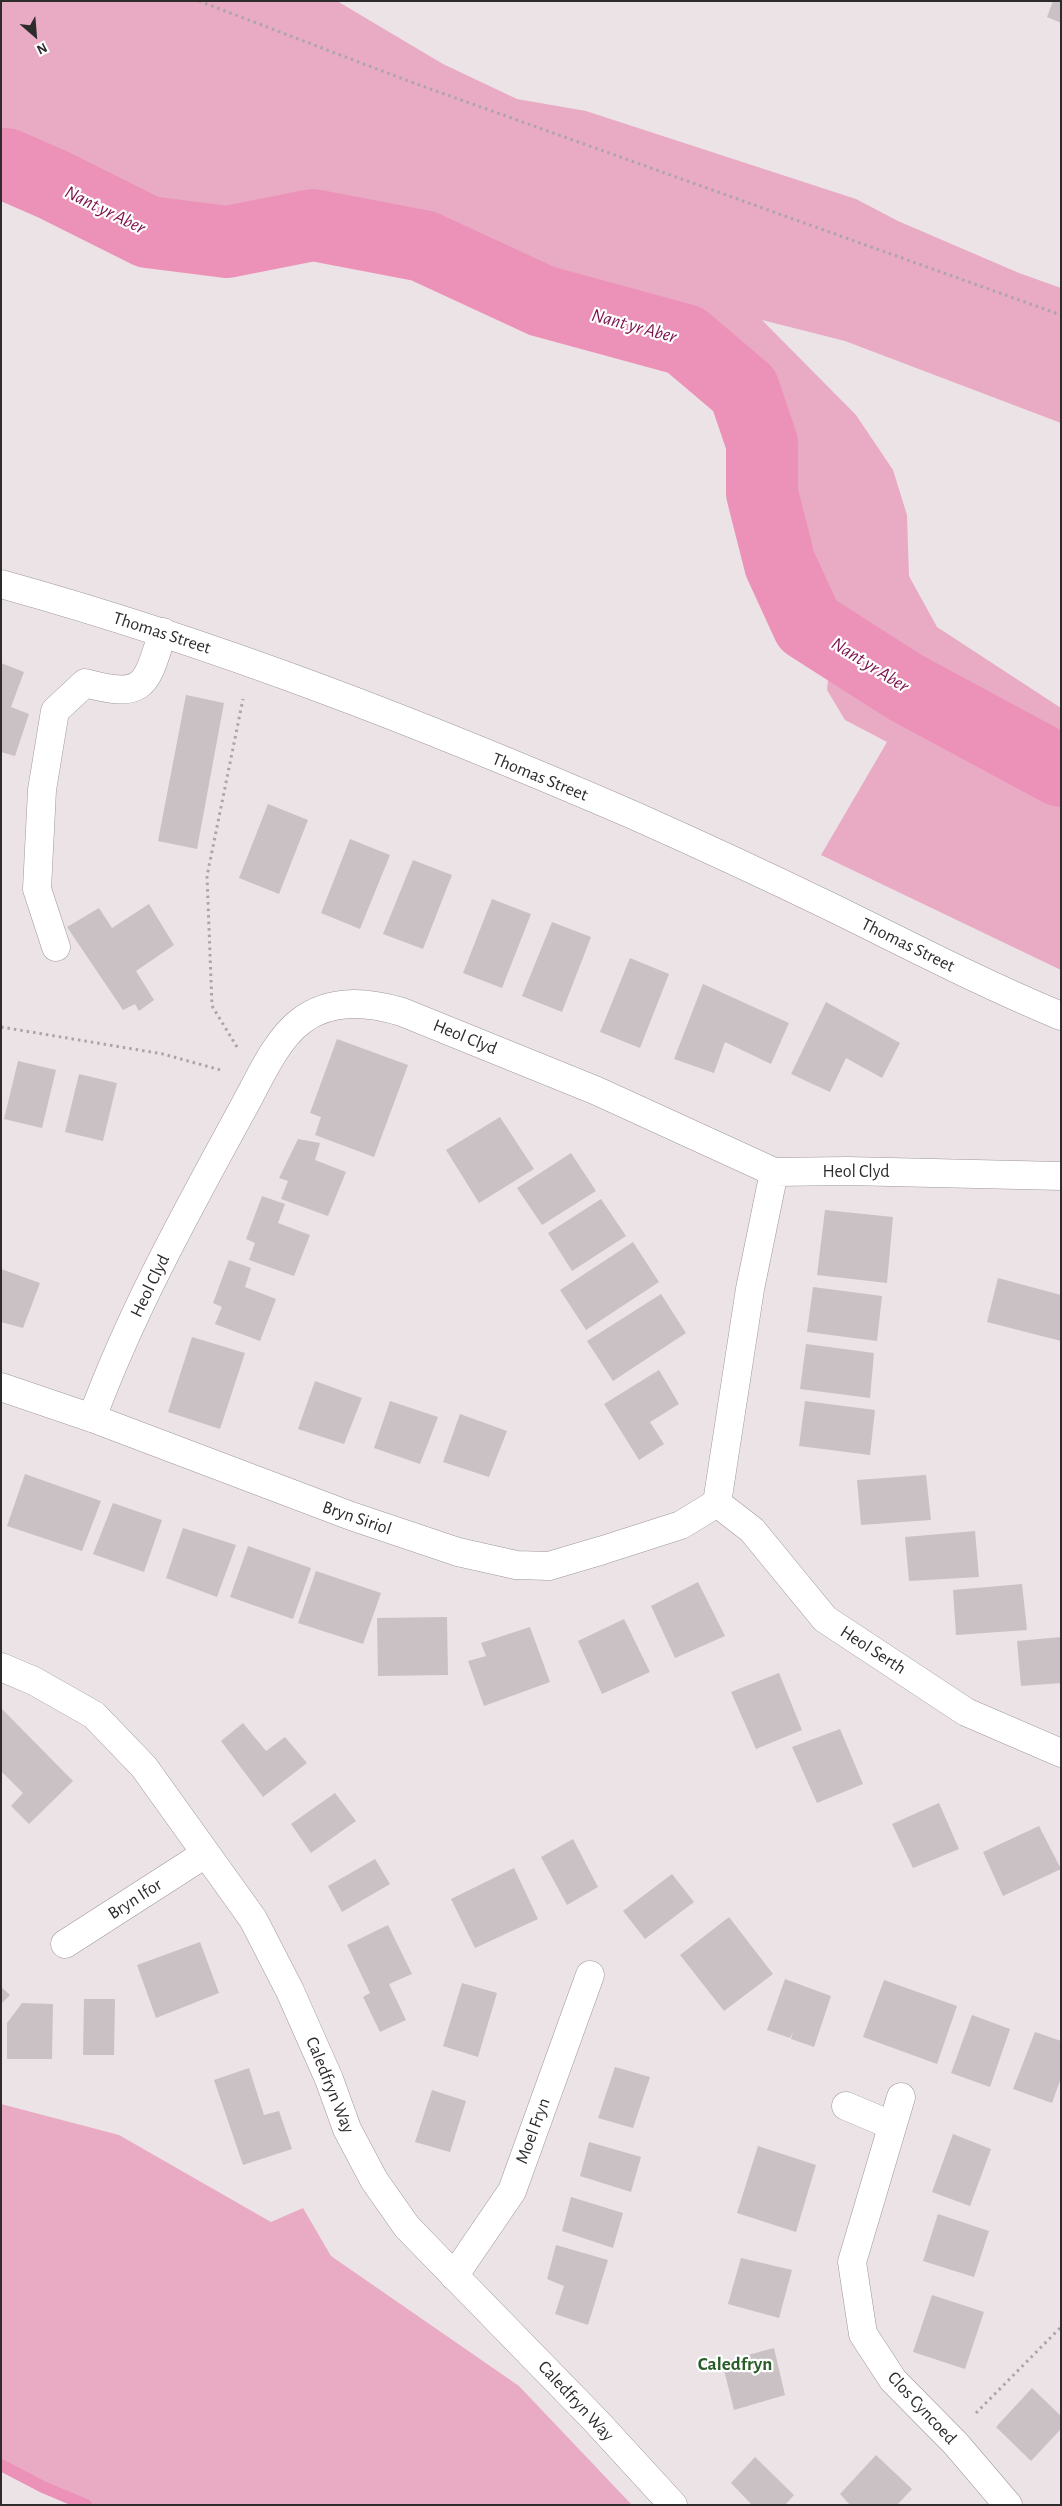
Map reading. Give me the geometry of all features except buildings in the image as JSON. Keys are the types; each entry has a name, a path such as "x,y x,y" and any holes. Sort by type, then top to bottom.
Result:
{"street":[{"name":"Thomas Street","path":"1,584 163,632 328,690 634,816 824,903 999,990 1061,1016"},
{"path":"56,947 37,889 42,790 55,711 85,683 107,689 124,690 143,683 150,670 163,632"},
{"name":"Heol Clyd","path":"92,1418 107,1376 186,1212 259,1081 286,1035 299,1022 315,1011 333,1005 383,1006 411,1015 597,1091 774,1172 847,1171 1061,1176"},
{"path":"717,1503 750,1289 774,1172"},
{"name":"Bryn Siriol","path":"1,1388 92,1418 351,1516 458,1552 516,1565 549,1566 603,1550 682,1525 717,1503"},
{"name":"Heol Serth","path":"717,1503 752,1530 825,1619 966,1712 1061,1754"},
{"name":"Caledfryn Way","path":"1,1667 34,1681 94,1715 144,1766 253,1919 290,1991 328,2079 347,2129 374,2180 407,2227 555,2378 673,2505"},
{"name":"Bryn Ifor","path":"66,1944 205,1854"},
{"name":"Moel Fryn","path":"454,2276 512,2191 590,1975"},
{"name":"Clos Cyncoed","path":"901,2097 891,2125 852,2262 863,2334 893,2380 950,2438 1008,2505"},
{"path":"846,2106 891,2125"}],"path":[{"path":"199,1 411,82 1061,316"},
{"path":"250,662 207,876 212,1006 259,1081"},
{"path":"1,1027 163,1054 259,1081"},
{"path":"950,2438 1061,2327"}],"shaded area":[{"path":"1,1 337,1 443,64 517,99 586,111 856,199 898,221 1019,273 1061,288 1061,423 845,341 762,320 856,415 893,470 907,515 909,576 937,627 1061,708 1061,970 821,855 887,742 845,720 827,690 832,641 808,625 780,564 762,493 762,443 744,390 685,340 542,301 423,246 313,225 227,242 148,232 54,185 6,164 1,165"},
{"path":"1,2104 119,2135 271,2222 303,2208 331,2256 519,2386 632,2505 86,2505 43,2487 1,2465"}],"waterway":[{"name":"Nant yr Aber","path":"1,165 6,164 54,185 148,232 227,242 313,225 423,246 542,301 685,340 744,390 762,443 762,493 780,564 808,625 905,687 1061,771"},
{"path":"1,2465 43,2487 86,2505"}],"district":[{"name":"Caledfryn","path":"735,2364"}]}
